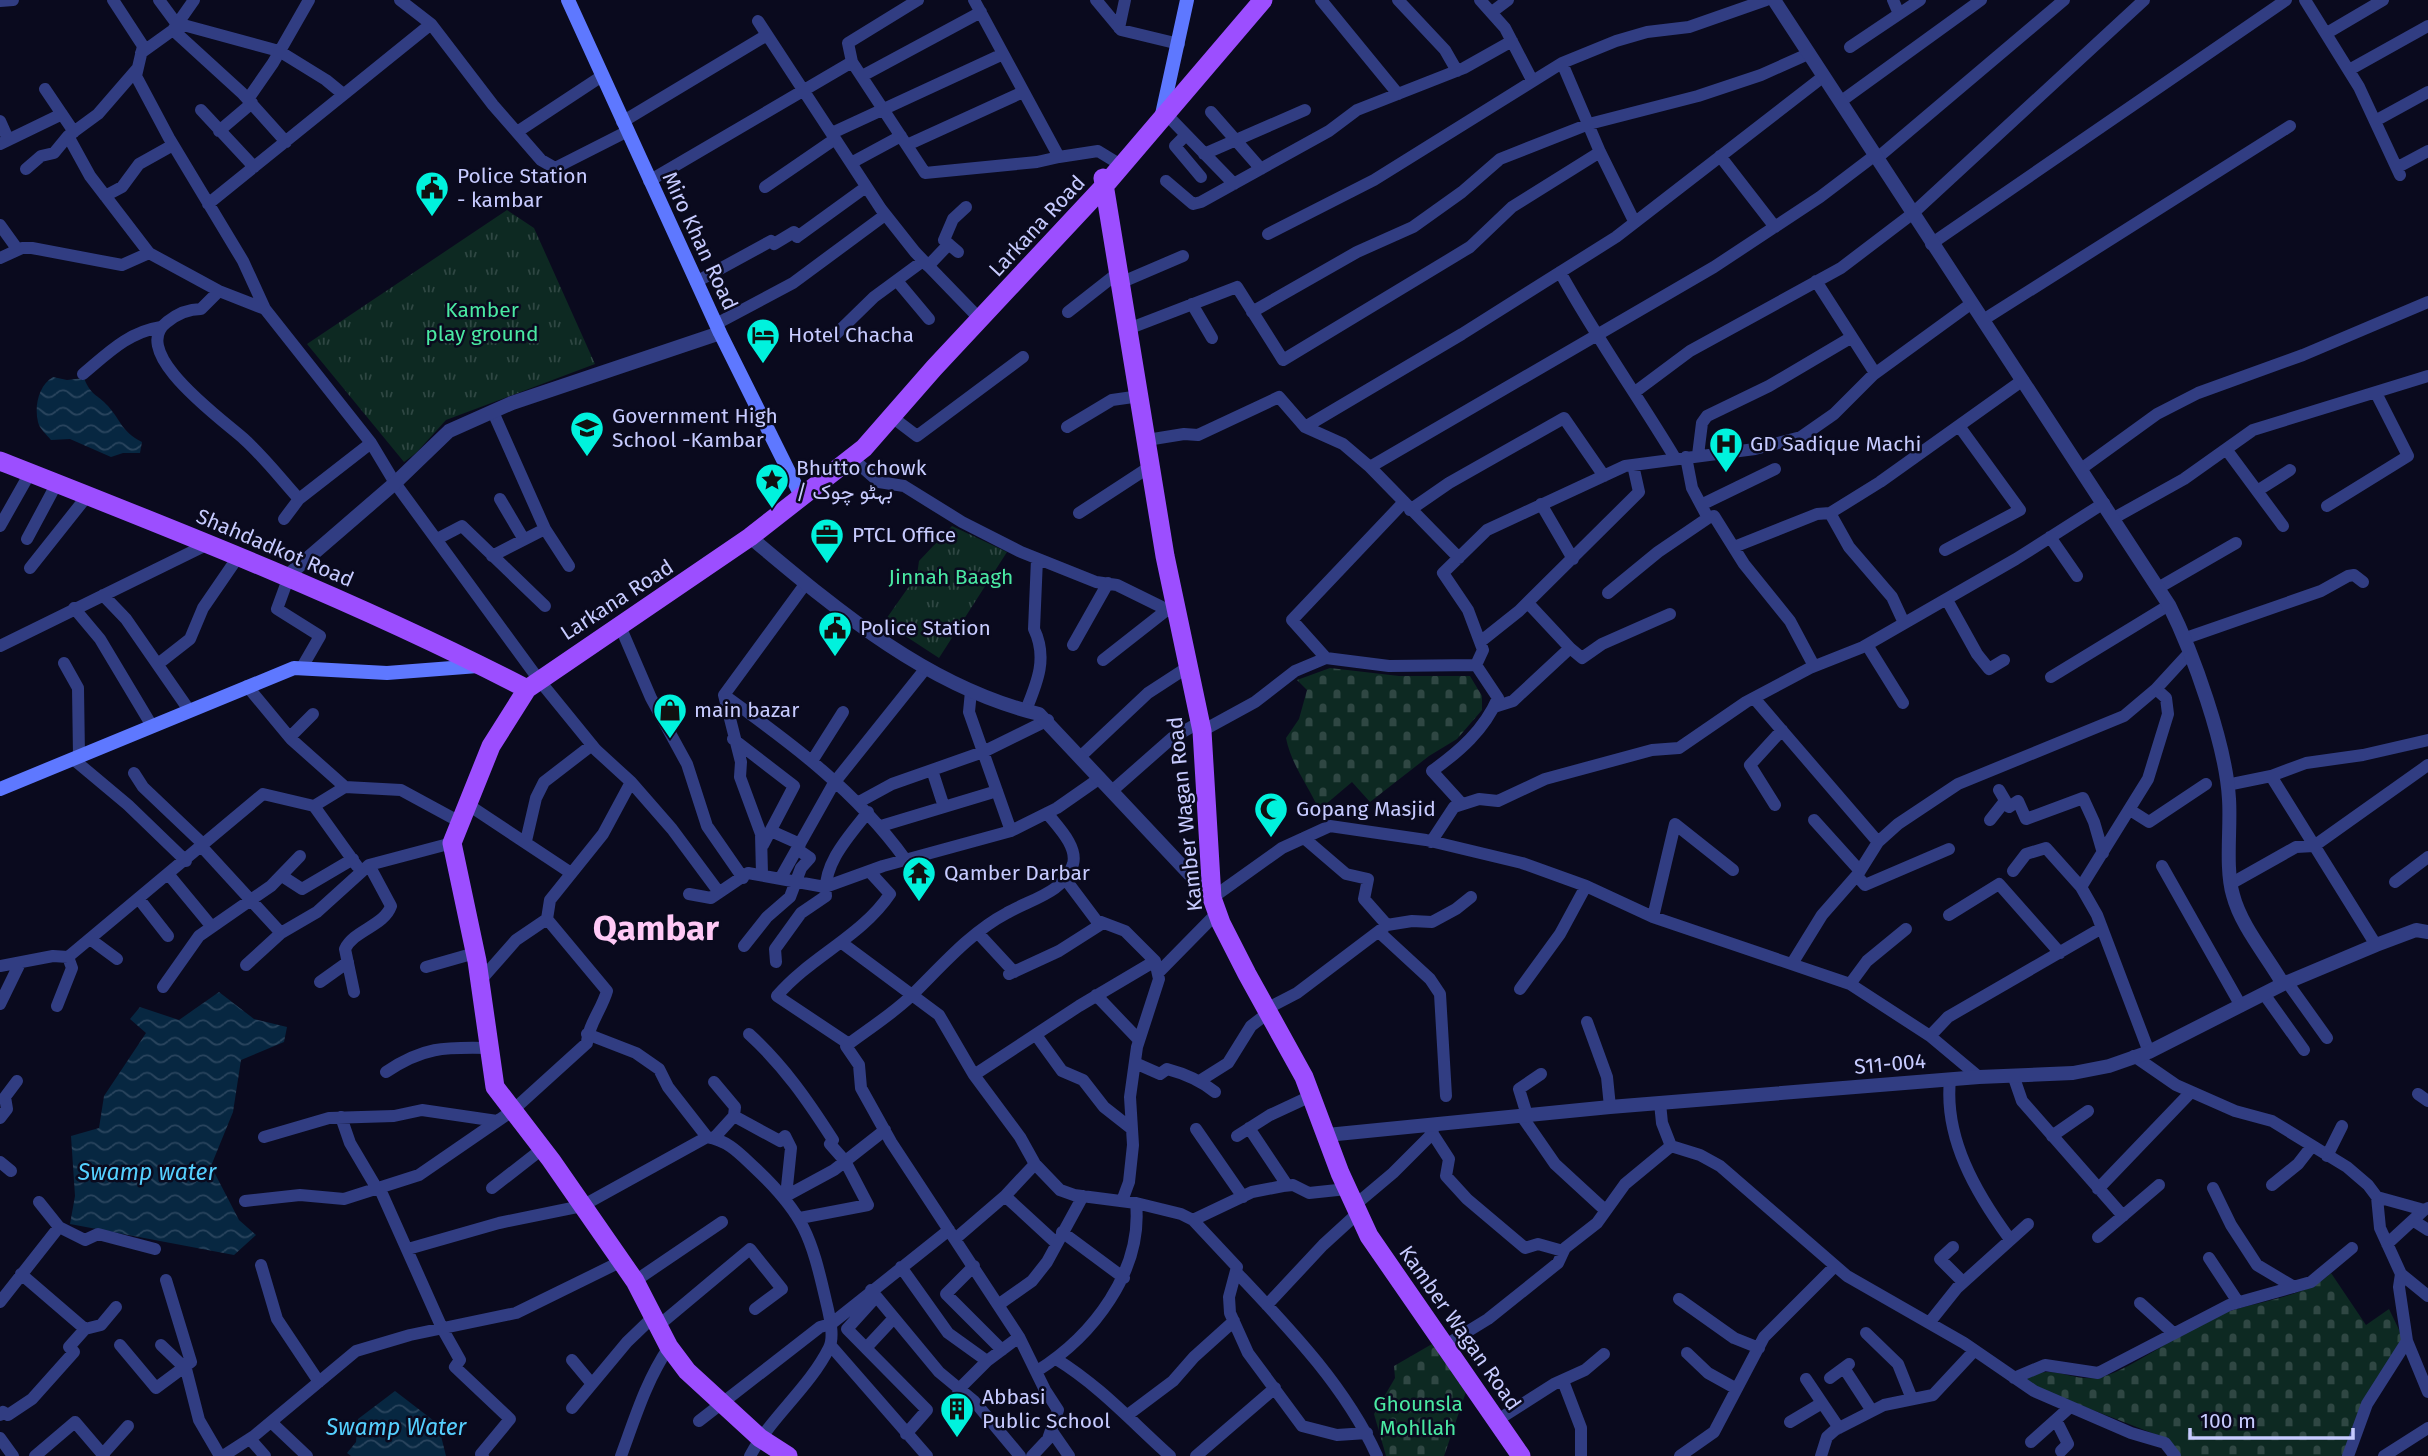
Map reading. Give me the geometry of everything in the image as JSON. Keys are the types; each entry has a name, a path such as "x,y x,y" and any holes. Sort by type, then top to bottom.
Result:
{"main road":[{"name":"Miro Khan Road","path":"568,0 718,329 801,496"},
{"path":"1164,112 1187,0"},
{"name":"Larkana Road","path":"533,685 751,537 853,458 1164,112 1253,5"},
{"name":"Larkana Road","path":"834,472 974,313 1108,175"},
{"name":"Kamber Wagan Road","path":"1108,175 1120,278 1172,611 1201,727 1215,906 1311,1096 1369,1236 1521,1456"},
{"name":"Shahdadkot Road","path":"0,461 239,557 482,666 533,685"},
{"path":"0,789 294,668 387,673 482,666"},
{"path":"533,685 491,746 452,843 475,953 495,1087 504,1116 542,1149 635,1281 669,1347 687,1371 760,1438 788,1456"}],"street":[{"path":"0,1 13,0"},
{"path":"113,0 139,36 143,46 136,76 173,145 243,261 265,309 371,443 395,484 437,539 533,685 631,782 718,891"},
{"path":"159,0 174,27 250,101 286,142"},
{"path":"141,53 174,27 194,0"},
{"path":"219,131 250,101 309,0"},
{"path":"400,0 431,24 541,160 555,168 767,35"},
{"path":"918,0 848,43 852,62 864,75 925,173 1037,162 1098,151 1108,175"},
{"path":"974,0 1059,156"},
{"path":"1096,0 1119,28 1179,44"},
{"path":"1119,28 1125,0"},
{"path":"1321,0 1398,94"},
{"path":"1398,0 1446,50 1457,71"},
{"path":"1480,0 1512,41 1532,80"},
{"path":"1492,12 1508,0"},
{"path":"1268,233 1374,180 1562,63 1616,41 1647,32 1689,27 1766,0"},
{"path":"1774,0 2169,605 2188,645 2223,760 2228,785 2232,894 2241,915 2285,983 2327,1038"},
{"path":"1893,0 1899,14"},
{"path":"1850,47 1920,0"},
{"path":"1840,102 1981,0"},
{"path":"1370,467 1596,338 1775,227 1875,157 2064,0"},
{"path":"1635,392 1690,351 1841,268 1912,214 2144,0"},
{"path":"1931,244 2286,0"},
{"path":"2305,0 2349,69 2399,171 2428,151"},
{"path":"2327,33 2383,0"},
{"path":"864,75 981,12"},
{"path":"758,21 885,215 974,313"},
{"path":"208,204 431,24"},
{"path":"2349,69 2428,26"},
{"path":"174,27 279,51 326,80 343,94"},
{"path":"1166,181 1193,204 1329,131 1357,110 1457,71 1512,41"},
{"path":"765,187 834,136 884,108 935,88 1003,54"},
{"path":"1252,312 1357,252 1413,226 1462,192 1500,159 1589,124 1698,96 1761,75 1808,54"},
{"path":"649,181 852,62"},
{"path":"1562,63 1600,152 1634,221"},
{"path":"26,169 41,156 54,153 71,134 98,114 137,69"},
{"path":"517,132 602,76"},
{"path":"1306,427 1462,334 1616,237 1824,76"},
{"path":"45,89 62,114 90,176 149,253 219,291 265,309"},
{"path":"851,163 1023,92"},
{"path":"2375,121 2428,92"},
{"path":"201,110 254,167"},
{"path":"1204,154 1306,110"},
{"path":"1164,112 1234,184"},
{"path":"1210,113 1261,169"},
{"path":"0,121 4,141 62,114"},
{"path":"1983,320 2290,126"},
{"path":"1186,135 1175,146 1201,177"},
{"path":"105,196 122,187 139,164 173,145"},
{"path":"1128,329 1237,287 1283,360 1470,247 1511,207 1600,152"},
{"path":"1720,156 1775,227"},
{"path":"696,282 771,241 774,244 794,232 797,237 866,187"},
{"path":"833,337 874,297 954,248 944,240 953,219 966,207"},
{"path":"301,669 320,636 277,609 287,579 395,484 404,472 449,431 493,412 718,329 793,283 885,215"},
{"path":"0,225 18,250"},
{"path":"0,258 18,250 32,248 122,265 149,253"},
{"path":"1068,313 1120,278 1183,256"},
{"path":"1560,272 1596,338 1686,457 1692,488 1707,518"},
{"path":"1816,281 1875,373"},
{"path":"898,282 929,319"},
{"path":"83,374 125,339 146,329 161,327 192,309 201,309 219,291"},
{"path":"2081,469 2157,414 2198,393 2303,355 2428,302"},
{"path":"1476,665 1483,650 1468,610 1443,573 1487,530 1633,465 1755,449 1801,437 1834,414 1875,373 1972,303"},
{"path":"1192,304 1212,338"},
{"path":"161,327 156,340 162,359 204,408 244,440 299,499"},
{"path":"1686,457 1707,416 1769,386 1852,337"},
{"path":"892,417 917,436 1023,357"},
{"path":"2114,518 2184,479 2253,430 2428,376"},
{"path":"1734,547 1817,514 1830,513 1881,482 2023,380"},
{"path":"2327,506 2407,456 2376,393"},
{"path":"1067,428 1112,400 1140,396"},
{"path":"1147,440 1184,434 1198,435 1279,397 1306,427 1343,444 1370,467 1406,507 1459,558"},
{"path":"493,412 545,529 569,566"},
{"path":"1326,658 1292,620 1406,507 1564,418 1604,476"},
{"path":"1945,550 2020,510 1959,426"},
{"path":"284,519 299,499 371,443"},
{"path":"2226,449 2283,526"},
{"path":"853,458 878,482 904,486 962,522 1037,559 1108,583 1172,611"},
{"path":"1480,642 1528,603 1639,492 1633,465"},
{"path":"1079,513 1151,466"},
{"path":"1701,505 1775,469"},
{"path":"2257,491 2290,470"},
{"path":"0,526 30,473"},
{"path":"27,538 57,483"},
{"path":"30,568 88,495"},
{"path":"500,499 523,538"},
{"path":"1430,842 1454,807 1479,799 1498,801 1545,779 1652,750 1679,748 1754,698 1814,666 1867,645 1947,600 2104,503"},
{"path":"1541,504 1573,559"},
{"path":"1830,513 1849,547 1892,597 1903,623"},
{"path":"1608,593 1658,552 1707,518 1714,516 1790,621 1814,666"},
{"path":"437,539 462,526 545,606"},
{"path":"492,556 545,529"},
{"path":"751,537 881,641 971,691 1039,713 1048,720 1215,906"},
{"path":"2050,537 2077,576"},
{"path":"2158,588 2236,543"},
{"path":"0,646 208,544"},
{"path":"158,664 190,639 203,608 239,557"},
{"path":"1026,710 1042,673 1038,639 1034,629 1037,559"},
{"path":"1793,962 1822,915 1858,873 1878,842 1898,824 1958,784 2057,741 2110,724 2156,689 2188,645 2321,591 2348,576 2354,575 2363,582"},
{"path":"762,874 761,834 740,777 741,762 724,695 806,583"},
{"path":"1073,645 1108,583"},
{"path":"103,595 127,619 189,710"},
{"path":"1947,600 1977,654 1989,668 2004,660"},
{"path":"1528,603 1582,658 1602,644 1670,614"},
{"path":"2050,677 2169,605"},
{"path":"74,608 107,649 152,726"},
{"path":"1103,660 1172,611"},
{"path":"620,625 651,698 687,764 707,826 743,878"},
{"path":"1867,645 1903,703"},
{"path":"1494,707 1513,701 1570,648"},
{"path":"1112,790 1172,738 1255,702 1295,671 1326,658 1389,666 1476,665"},
{"path":"64,663 78,688 76,758 186,861"},
{"path":"1462,804 1432,771 1459,752 1490,717 1498,698 1476,665"},
{"path":"1080,757 1148,693 1188,667"},
{"path":"780,879 837,782 926,668"},
{"path":"247,686 290,737 345,787"},
{"path":"2081,887 2148,779 2168,713 2166,698 2156,689"},
{"path":"971,691 969,712 1010,831"},
{"path":"724,695 837,782 881,826 905,859"},
{"path":"1754,698 1761,710 1783,730 1878,842"},
{"path":"812,761 843,712"},
{"path":"290,737 313,714"},
{"path":"776,962 775,949 802,913 826,896 825,887 832,863 864,807 892,785 983,752 1048,720"},
{"path":"1775,805 1750,765 1783,730"},
{"path":"733,739 794,786 761,848"},
{"path":"2228,785 2271,776 2306,763 2363,755 2428,740"},
{"path":"526,841 536,799 544,782 592,745"},
{"path":"2232,883 2296,847 2314,846 2428,765"},
{"path":"932,770 944,807"},
{"path":"134,773 143,787 203,846 249,902 281,933"},
{"path":"2271,776 2376,945"},
{"path":"689,894 711,898 748,873 825,887 905,859 1010,831 1047,813 1100,778"},
{"path":"479,982 516,940 547,919 550,900 603,834 631,782"},
{"path":"2130,810 2149,822 2206,784"},
{"path":"314,806 345,787 401,790 497,825 526,841 571,873"},
{"path":"881,826 997,791"},
{"path":"0,966 53,956 68,957 263,794 314,806 352,859 365,868 391,906 388,913 348,943 345,949 354,992"},
{"path":"1990,820 2002,795 2009,807 2018,801 2026,818 2083,798 2094,822 2103,853"},
{"path":"1032,1456 1051,1430 1058,1410 1019,1337 885,1130 861,1088 859,1065 846,1046 912,995 978,933 1005,914 1046,894 1066,880 1074,860 1072,847 1047,813"},
{"path":"1814,820 1865,885 1908,869 1949,849"},
{"path":"1653,917 1675,824 1733,870"},
{"path":"974,1075 1096,995 1156,967 1215,906 1282,848 1329,826 1430,842 1522,863 1586,886 1653,917 1793,962 1850,984 1930,1036 1979,1077"},
{"path":"744,946 767,917 790,897 810,858 798,846 771,831"},
{"path":"1304,838 1321,856 1346,874 1368,879 1364,899 1383,929 1430,979 1440,994 1446,1096"},
{"path":"246,965 281,933 317,912 365,868 452,843"},
{"path":"2013,871 2026,854 2046,848 2081,887 2097,915 2100,929 2149,1052"},
{"path":"163,987 191,946 282,876 300,856"},
{"path":"2395,883 2428,857"},
{"path":"282,876 302,889 352,859"},
{"path":"2162,866 2241,1006"},
{"path":"849,1044 777,996 787,984 842,943 881,907 890,894 869,871"},
{"path":"169,875 212,928"},
{"path":"1066,880 1096,920 1125,931 1156,967 1160,979 1139,1040 1135,1063 1130,1097 1132,1129 1129,1182 1122,1201"},
{"path":"1949,915 1999,884 2060,953"},
{"path":"1520,989 1560,934 1586,886"},
{"path":"790,897 802,913"},
{"path":"1201,1080 1228,1062 1251,1026 1267,1011 1297,993 1383,929 1412,921 1432,922 1471,897"},
{"path":"139,899 168,936"},
{"path":"245,1201 300,1195 344,1199 419,1175 504,1116 587,1043 587,1034 603,1007 607,990 547,919"},
{"path":"978,933 1012,973 1059,951 1103,923"},
{"path":"1850,984 1867,961 1906,929"},
{"path":"1930,1036 1948,1017 2100,929"},
{"name":"S11-004","path":"1327,1135 1430,1129 1524,1115 1610,1107 1979,1077 2073,1073 2109,1066 2149,1052 2285,983 2416,930 2428,932"},
{"path":"90,939 117,959"},
{"path":"842,943 939,1015 974,1075 1020,1137 1035,1164 1060,1190 1181,1214 1193,1220 1230,1257 1237,1267 1228,1297 1234,1321 1248,1353 1302,1426 1336,1435 1367,1433"},
{"path":"426,967 475,953"},
{"path":"57,1006 72,968 68,957"},
{"path":"320,982 348,962"},
{"path":"0,1004 20,963"},
{"path":"2264,994 2304,1050"},
{"path":"1096,995 1139,1040"},
{"path":"1587,1022 1607,1077 1610,1107"},
{"path":"587,1034 636,1053 659,1069 668,1087 710,1138 725,1140 786,1196 800,1218 818,1267 831,1324 831,1346 760,1438 750,1456"},
{"path":"749,1034 785,1069 833,1140 830,1144 845,1161 868,1205 800,1218"},
{"path":"1036,1035 1062,1071 1083,1080 1104,1107 1132,1129"},
{"path":"386,1072 410,1056 439,1047 488,1048"},
{"path":"2134,1056 2176,1086 2235,1111 2272,1121 2347,1167 2377,1197 2426,1209"},
{"path":"1135,1063 1160,1074 1167,1069 1201,1080 1215,1092"},
{"path":"1541,1074 1519,1089 1524,1115 1555,1164 1605,1210"},
{"path":"2013,1075 2022,1101 2123,1216"},
{"path":"1950,1080 1948,1096 1964,1162 1978,1195 2009,1238"},
{"path":"0,1118 7,1109 5,1097 17,1081"},
{"path":"408,1250 499,1223 582,1206 710,1138 734,1116 735,1107 714,1082"},
{"path":"2098,1189 2191,1092"},
{"path":"1237,1136 1311,1096"},
{"path":"1660,1103 1662,1123 1671,1146"},
{"path":"264,1137 341,1117 394,1116 422,1110 504,1116"},
{"path":"2052,1136 2088,1111"},
{"path":"734,1116 780,1141 785,1136 791,1148 786,1196"},
{"path":"341,1117 350,1143 377,1187 442,1328 460,1360 455,1367 510,1419 481,1454 483,1456"},
{"path":"2327,1156 2342,1126"},
{"path":"1249,1128 1287,1185"},
{"path":"1196,1129 1243,1197"},
{"path":"1267,1305 1323,1245 1353,1202 1393,1173 1430,1129 1449,1159 1446,1176 1467,1199 1525,1248 1538,1244 1563,1251"},
{"path":"786,1196 845,1161 885,1130"},
{"path":"1444,1346 1488,1319 1558,1263 1563,1251 1597,1223 1625,1184 1671,1146"},
{"path":"1671,1146 1700,1155 1720,1166 1744,1184 1834,1267 1929,1323 2014,1378 2069,1408 2131,1433 2165,1443 2175,1456"},
{"path":"2272,1185 2298,1164 2312,1146"},
{"path":"492,1188 542,1149"},
{"path":"0,1162 11,1171"},
{"path":"699,1421 820,1327 831,1324 873,1294 901,1267 1005,1196 1035,1164"},
{"path":"1193,1220 1243,1197 1287,1185 1353,1202"},
{"path":"2098,1237 2159,1185"},
{"path":"2213,1188 2231,1225 2258,1265 2294,1287"},
{"path":"1005,1196 1058,1238 1124,1278"},
{"path":"998,1305 1032,1281 1047,1262 1083,1196"},
{"path":"2377,1197 2380,1228 2401,1274 2428,1296"},
{"path":"40,1202 59,1227 85,1240 97,1234 155,1249"},
{"path":"1037,1371 1056,1359 1084,1330 1124,1278 1138,1219 1136,1203"},
{"path":"2386,1244 2426,1209"},
{"path":"2414,1221 2428,1230"},
{"path":"635,1281 722,1222"},
{"path":"1929,1323 1963,1282 2009,1238 2028,1224"},
{"path":"0,1301 59,1227"},
{"path":"1953,1247 1940,1259 1963,1282"},
{"path":"2014,1378 2045,1366 2098,1373 2172,1332 2238,1302 2311,1282 2352,1248"},
{"path":"572,1408 592,1384 655,1322 750,1249 782,1289 755,1309"},
{"path":"2209,1258 2238,1302"},
{"path":"161,1345 186,1369 199,1420 222,1456 250,1439 356,1351 442,1328 516,1313 620,1262"},
{"path":"261,1265 277,1319 319,1382"},
{"path":"974,1266 946,1294 1002,1350"},
{"path":"901,1267 948,1333 987,1361"},
{"path":"1680,1456 1714,1433 1735,1388 1764,1337 1834,1267"},
{"path":"1237,1273 1327,1378 1367,1433 1377,1456"},
{"path":"21,1274 85,1328"},
{"path":"2401,1274 2399,1287 2407,1341 2428,1392"},
{"path":"120,1345 156,1388 186,1369 191,1362 166,1280"},
{"path":"873,1294 892,1319 958,1390 974,1401 1020,1456"},
{"path":"873,1294 848,1329 928,1410 905,1434"},
{"path":"1679,1299 1734,1338 1759,1348"},
{"path":"2140,1303 2172,1332"},
{"path":"0,1415 3,1412 8,1415 32,1399 74,1352 69,1347 85,1328 101,1325 116,1307"},
{"path":"866,1348 892,1319"},
{"path":"1129,1414 1174,1381 1214,1337 1234,1321"},
{"path":"1866,1333 1898,1364 1912,1399"},
{"path":"958,1390 987,1361 1019,1337"},
{"path":"2348,1456 2367,1404 2407,1341"},
{"path":"831,1346 905,1434 927,1456"},
{"path":"625,1455 645,1391 669,1347"},
{"path":"1821,1456 1827,1437 1839,1428 1884,1405 1933,1395 1974,1351"},
{"path":"1686,1353 1708,1373 1735,1388"},
{"path":"1496,1421 1585,1370 1604,1354"},
{"path":"1056,1359 1084,1376 1129,1414 1170,1456"},
{"path":"572,1360 592,1384"},
{"path":"1830,1378 1846,1366 1872,1411"},
{"path":"1806,1379 1839,1428"},
{"path":"1563,1381 1581,1428 1581,1456"},
{"path":"1196,1456 1275,1388"},
{"path":"1790,1422 1822,1403"},
{"path":"2031,1442 2057,1422 2069,1408"},
{"path":"35,1456 75,1422 103,1455 128,1426"},
{"path":"271,1422 307,1456"},
{"path":"2057,1422 2068,1444 2061,1451"},
{"path":"2384,1456 2428,1427"},
{"path":"1051,1430 1069,1456"},
{"path":"0,1438 13,1456"},
{"path":"250,1439 265,1456"}],"green space":[{"name":"Kamber play ground","path":"507,210 534,228 595,364 446,420 416,453 404,462 307,344"},
{"name":"Jinnah Baagh","path":"952,526 1007,552 939,658 884,622 917,575 919,561"},
{"path":"1330,668 1399,676 1470,676 1482,696 1482,710 1457,739 1429,756 1370,802 1352,782 1319,810 1296,766 1286,738 1299,719 1307,690 1297,680"},
{"path":"2331,1273 2366,1325 2389,1309 2403,1338 2343,1456 2178,1456 2165,1438 2041,1390 2024,1378 2044,1372 2087,1378 2109,1375 2216,1316 2293,1294 2321,1281"},
{"name":"Ghounsla Mohllah","path":"1432,1344 1467,1389 1444,1456 1386,1456 1374,1414 1395,1378 1394,1366"}],"water":[{"path":"53,377 67,380 84,378 92,392 108,406 126,430 142,442 140,453 123,453 111,457 70,439 51,440 41,429 37,409 44,385"},
{"name":"Swamp water","path":"219,992 254,1019 287,1027 284,1042 241,1060 233,1112 211,1166 239,1220 256,1235 234,1255 70,1224 75,1196 71,1136 99,1128 104,1096 146,1033 130,1019 140,1007 179,1020"},
{"name":"Swamp Water","path":"395,1391 438,1424 446,1456 351,1456 347,1453 356,1442 358,1419"}],"place":[{"name":"Police Station - kambar","path":"432,218"},
{"name":"Hotel Chacha","path":"763,365"},
{"name":"Government High School -Kambar","path":"587,458"},
{"name":"GD Sadique Machi","path":"1726,474"},
{"name":"Bhutto chowk / بہٹو چوک","path":"772,510"},
{"name":"PTCL Office","path":"827,565"},
{"name":"Police Station","path":"835,658"},
{"name":"main bazar","path":"670,740"},
{"name":"Gopang Masjid","path":"1271,839"},
{"name":"Qamber Darbar","path":"919,903"},
{"name":"Abbasi Public School","path":"957,1439"}],"district":[{"name":"Qambar","path":"656,928"}]}
